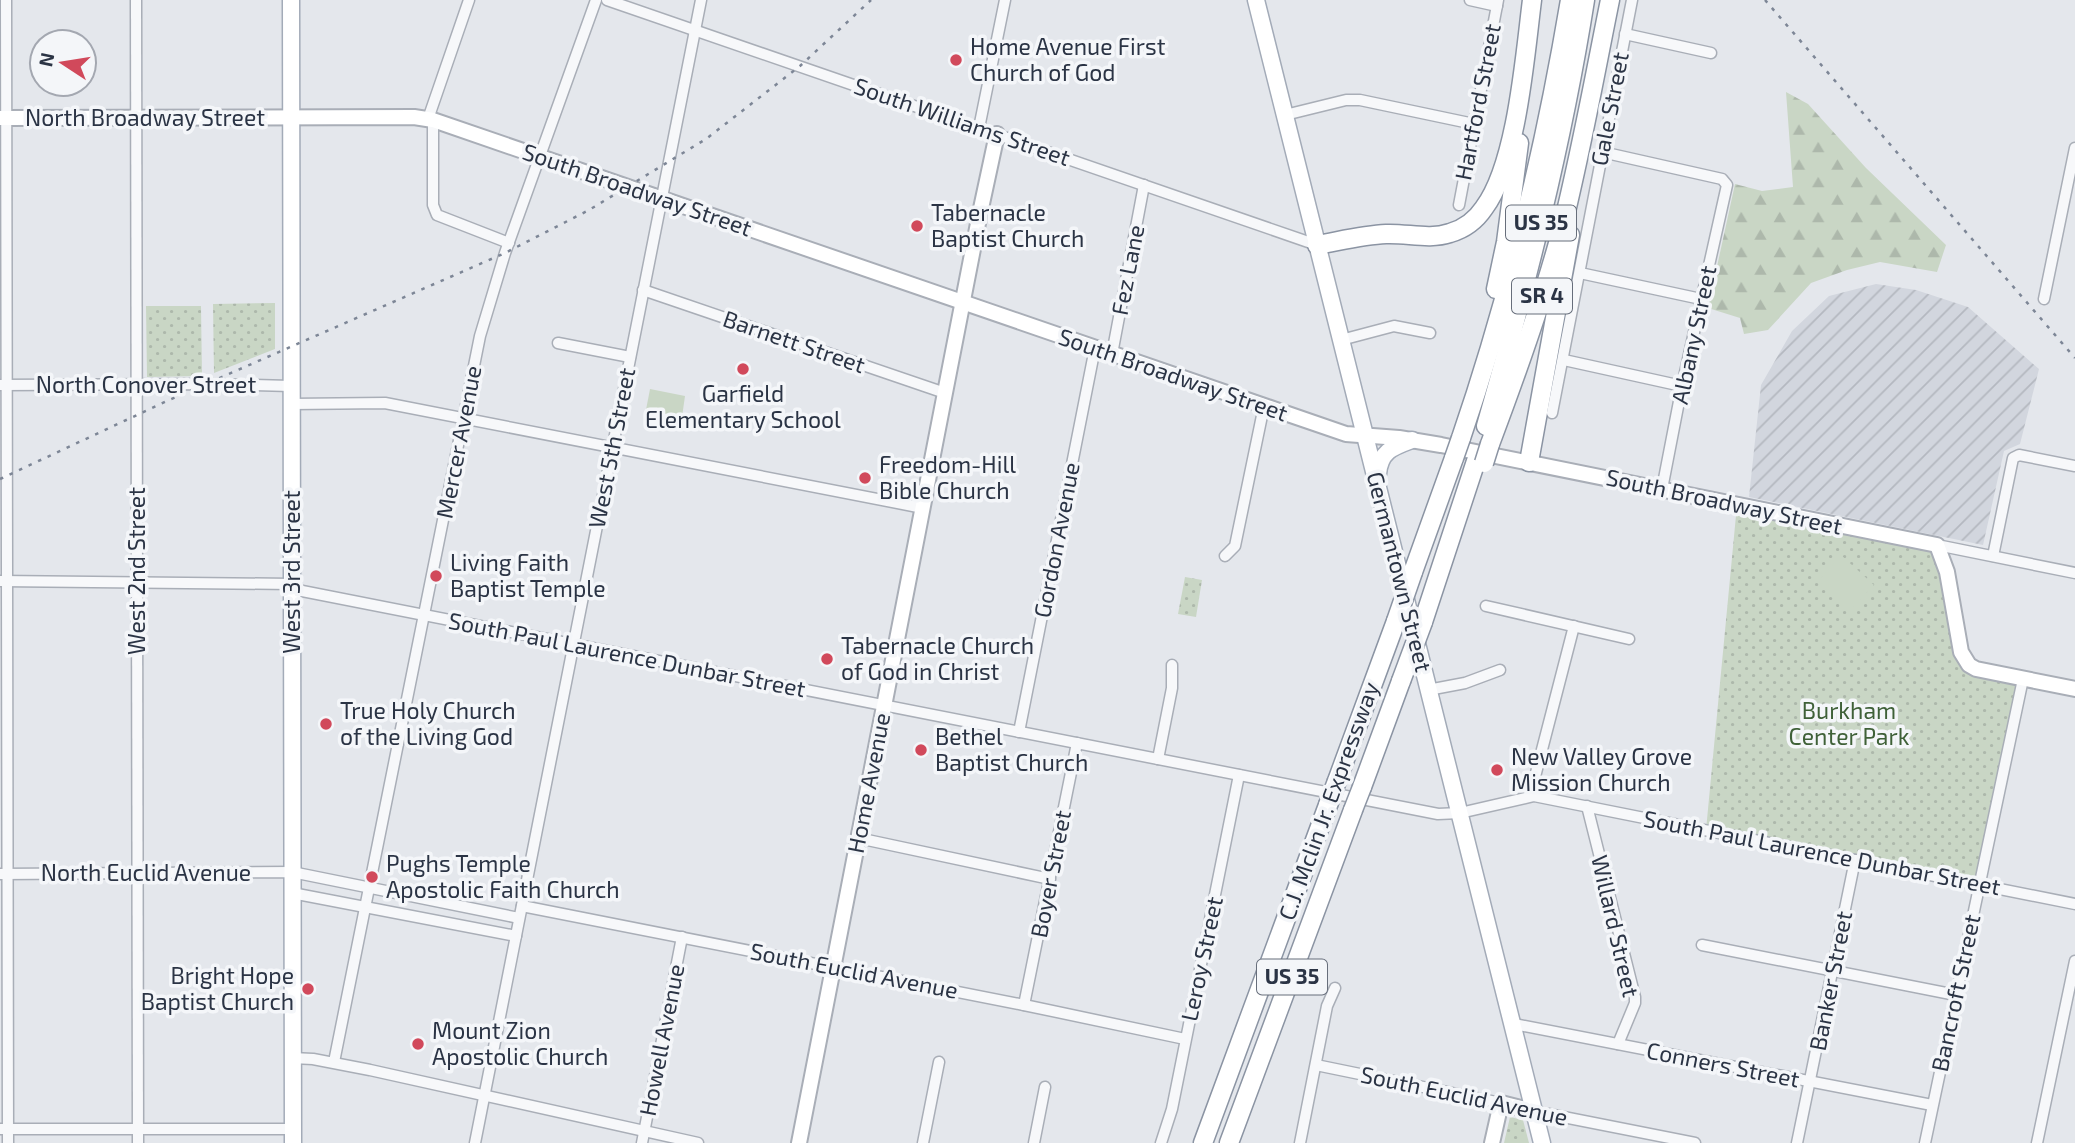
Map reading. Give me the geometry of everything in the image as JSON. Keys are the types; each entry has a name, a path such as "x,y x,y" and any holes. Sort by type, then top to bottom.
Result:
{"highway":[{"name":"SR 4","path":"1472,407 1506,242 1532,0"},
{"name":"US 35","path":"1472,407 1491,350 1533,191 1570,0"},
{"name":"US 35","path":"1486,444 1560,138 1585,0"},
{"name":"SR 4","path":"1486,444 1540,304 1559,236 1582,144 1610,0"},
{"path":"1317,245 1380,234 1435,236 1470,223 1485,208 1496,187 1508,150 1522,80"},
{"path":"1529,462 1578,194 1582,144"},
{"name":"C.J. Mclin Jr. Expressway","path":"1203,1143 1472,407"},
{"name":"C.J. Mclin Jr. Expressway","path":"1229,1143 1423,622 1486,444"},
{"path":"1195,1143 1213,1113"}],"main road":[{"name":"West 3rd Street","path":"291,0 293,1136"},
{"name":"Germantown Street","path":"1256,0 1542,1143"},
{"path":"1377,480 1382,454 1412,440"}],"street":[{"path":"6,0 3,118 4,1129 8,1143"},
{"name":"West 2nd Street","path":"136,0 138,1143"},
{"path":"469,0 430,120 433,205 437,215 509,243"},
{"name":"Mercer Avenue","path":"334,1062 480,336 509,243 596,0"},
{"name":"South Williams Street","path":"607,0 1317,245"},
{"name":"West 5th Street","path":"475,1143 701,0"},
{"path":"979,128 1004,0"},
{"path":"1470,0 1498,3"},
{"name":"Gale Street","path":"1580,273 1632,0"},
{"name":"Hartford Street","path":"1459,205 1498,3"},
{"path":"1625,34 1711,53"},
{"path":"1285,115 1346,100 1360,100 1474,124"},
{"name":"North Broadway Street","path":"3,118 290,118"},
{"name":"South Broadway Street","path":"290,118 430,120 1346,434 1412,440 1529,462 2075,573"},
{"name":"Home Avenue","path":"799,1143 997,134"},
{"path":"2044,299 2075,148"},
{"name":"Albany Street","path":"1602,152 1725,181 1727,185 1662,489"},
{"name":"Fez Lane","path":"1112,354 1144,185"},
{"path":"1552,413 1580,273 1701,299"},
{"name":"Barnett Street","path":"643,290 945,393"},
{"path":"1341,340 1394,326 1430,333"},
{"path":"558,343 630,357"},
{"name":"Gordon Avenue","path":"1019,732 1095,348"},
{"path":"1564,360 1682,386"},
{"name":"North Conover Street","path":"3,385 291,386"},
{"path":"291,404 385,403 923,508"},
{"path":"1225,556 1235,546 1264,406"},
{"path":"1993,556 2014,457 2019,455 2075,466"},
{"path":"1937,545 1947,572 1964,658 1976,669 2075,689"},
{"name":"South Paul Laurence Dunbar Street","path":"4,581 292,587 1438,814 1460,813 1530,796 2075,905"},
{"path":"1486,606 1629,639"},
{"path":"1530,796 1574,626"},
{"path":"1158,759 1172,688 1172,664"},
{"path":"1428,690 1465,683 1500,670"},
{"name":"Bancroft Street","path":"1925,1143 2023,679"},
{"name":"Boyer Street","path":"1024,1005 1077,743"},
{"name":"Leroy Street","path":"1161,1143 1172,1109 1239,775"},
{"name":"Willard Street","path":"1587,806 1635,997 1618,1044"},
{"path":"858,838 1050,879"},
{"name":"Banker Street","path":"1797,1143 1855,860"},
{"path":"292,872 519,918"},
{"name":"North Euclid Avenue","path":"4,874 292,872"},
{"path":"292,893 516,936"},
{"name":"South Euclid Avenue","path":"522,906 1185,1039"},
{"name":"Howell Avenue","path":"642,1143 682,937"},
{"path":"1702,945 1956,995"},
{"path":"2037,1143 2075,961"},
{"path":"1300,1143 1328,1006 1335,988"},
{"name":"Conners Street","path":"1514,1024 1932,1105"},
{"path":"292,1058 334,1062 698,1143"},
{"path":"923,1143 939,1062"},
{"name":"South Euclid Avenue","path":"1316,1065 1695,1143"},
{"path":"1034,1143 1045,1087"},
{"path":"1492,1143 1501,1103"},
{"path":"4,1129 138,1130 293,1136"}],"shaded area":[{"path":"1876,284 1916,290 1968,307 2039,369 2020,444 2004,451 1983,545 1749,497 1761,385 1792,331 1829,296"}],"green space":[{"path":"1786,92 1808,104 1866,168 1946,245 1937,272 1880,262 1847,270 1811,283 1768,330 1744,334 1740,318 1708,308 1735,184 1762,191 1793,187"},
{"path":"275,303 275,349 214,373 213,304"},
{"path":"146,306 201,306 202,376 147,377"},
{"path":"650,389 685,396 682,417 646,410"},
{"name":"Burkham Center Park","path":"1737,505 1937,545 1963,658 2023,679 1980,885 1706,830"},
{"path":"1841,555 1874,585 1850,611 1817,582"},
{"path":"1185,577 1202,580 1196,617 1178,614"},
{"path":"1510,1117 1523,1120 1529,1143 1504,1143"}],"railway":[{"path":"0,479 167,401 505,253 589,210 706,139 800,66 871,0"},
{"path":"1765,0 2075,358"}],"place":[{"name":"Home Avenue First Church of God","path":"956,60"},
{"name":"Tabernacle Baptist Church","path":"917,226"},
{"name":"Garfield Elementary School","path":"743,369"},
{"name":"Freedom-Hill Bible Church","path":"865,478"},
{"name":"Living Faith Baptist Temple","path":"436,576"},
{"name":"Tabernacle Church of God in Christ","path":"827,659"},
{"name":"True Holy Church of the Living God","path":"326,724"},
{"name":"Bethel Baptist Church","path":"921,750"},
{"name":"New Valley Grove Mission Church","path":"1497,770"},
{"name":"Pughs Temple Apostolic Faith Church","path":"372,877"},
{"name":"Bright Hope Baptist Church","path":"308,989"},
{"name":"Mount Zion Apostolic Church","path":"418,1044"}]}
